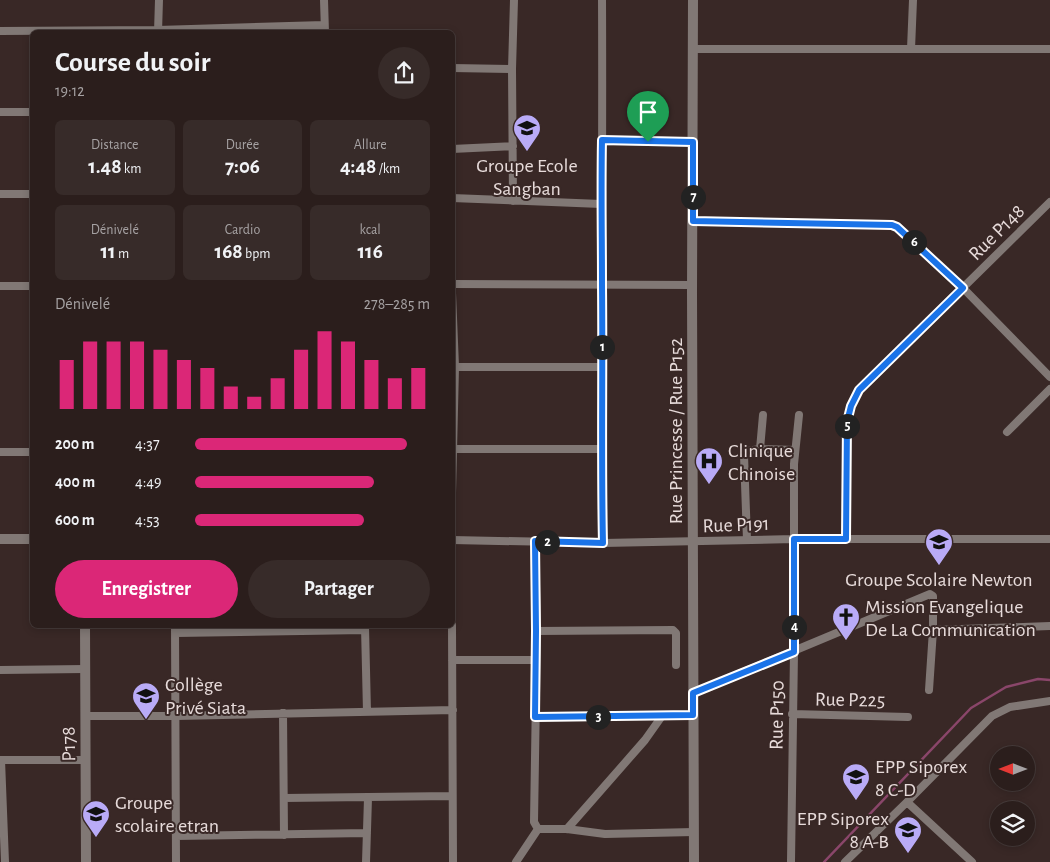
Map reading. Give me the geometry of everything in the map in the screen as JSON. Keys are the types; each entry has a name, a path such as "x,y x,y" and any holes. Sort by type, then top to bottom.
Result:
{"street":[{"path":"158,30 159,0"},
{"path":"237,30 325,29 324,0"},
{"path":"513,201 512,68 514,0"},
{"path":"602,0 600,204 603,543"},
{"name":"Rue Princesse / Rue P152","path":"693,0 694,862"},
{"path":"911,49 913,0"},
{"path":"0,31 30,31"},
{"path":"693,49 1050,49"},
{"path":"455,68 512,68"},
{"path":"0,112 30,112"},
{"path":"602,140 693,142"},
{"path":"455,149 513,146"},
{"path":"0,194 30,194"},
{"path":"455,198 600,204"},
{"name":"Rue P148","path":"846,539 847,422 851,406 859,390 1050,202"},
{"path":"693,221 892,225 897,227 963,288 1050,377"},
{"path":"455,284 692,285"},
{"path":"0,286 30,286"},
{"path":"455,367 602,367"},
{"path":"1007,432 1050,389"},
{"path":"760,449 763,415"},
{"name":"Rue P150","path":"791,862 795,450 799,415"},
{"path":"455,449 601,449"},
{"path":"747,540 744,455 747,451 760,449 795,450"},
{"path":"0,452 30,452"},
{"path":"0,539 30,539"},
{"name":"Rue P191","path":"455,540 603,543 794,539 1050,539"},
{"path":"535,541 534,822 538,829"},
{"path":"693,693 930,594 933,596 933,630 929,690"},
{"path":"933,630 1050,626"},
{"name":"P178","path":"85,628 86,862"},
{"path":"176,862 177,716 175,629 365,628 367,712"},
{"path":"452,628 453,862"},
{"path":"536,631 672,630 676,633 676,665"},
{"path":"452,660 536,660"},
{"path":"0,670 85,669"},
{"path":"845,862 992,716 1010,707 1050,701"},
{"path":"85,716 453,710"},
{"path":"283,713 284,835"},
{"name":"Rue P225","path":"792,714 908,716"},
{"path":"535,717 693,715"},
{"path":"567,829 645,740 662,716"},
{"path":"5,862 1,760 86,760"},
{"path":"284,798 452,796"},
{"path":"366,862 368,798"},
{"path":"907,802 972,862"},
{"path":"538,829 567,829 605,834 694,832"},
{"path":"516,862 538,829"},
{"path":"176,836 367,833"}],"waterway":[{"path":"824,862 971,708 1006,687 1038,679 1050,680"}],"place":[{"name":"Groupe Ecole Sangban","path":"527,152"},
{"name":"Clinique Chinoise","path":"709,485"},
{"name":"Groupe Scolaire Newton","path":"939,566"},
{"name":"Mission Evangelique De La Communication","path":"846,641"},
{"name":"Collège Privé Siata","path":"146,720"},
{"name":"EPP Siporex 8 C-D","path":"856,801"},
{"name":"Groupe scolaire etran","path":"96,838"},
{"name":"EPP Siporex 8 A-B","path":"908,854"}],"route":[{"path":"602,140 648,142 693,142 693,221 892,225 897,227 963,288 859,390 851,406 847,422 846,539 794,539 794,652 693,693 693,715 535,717 535,541 603,543 600,204 602,140"}]}
